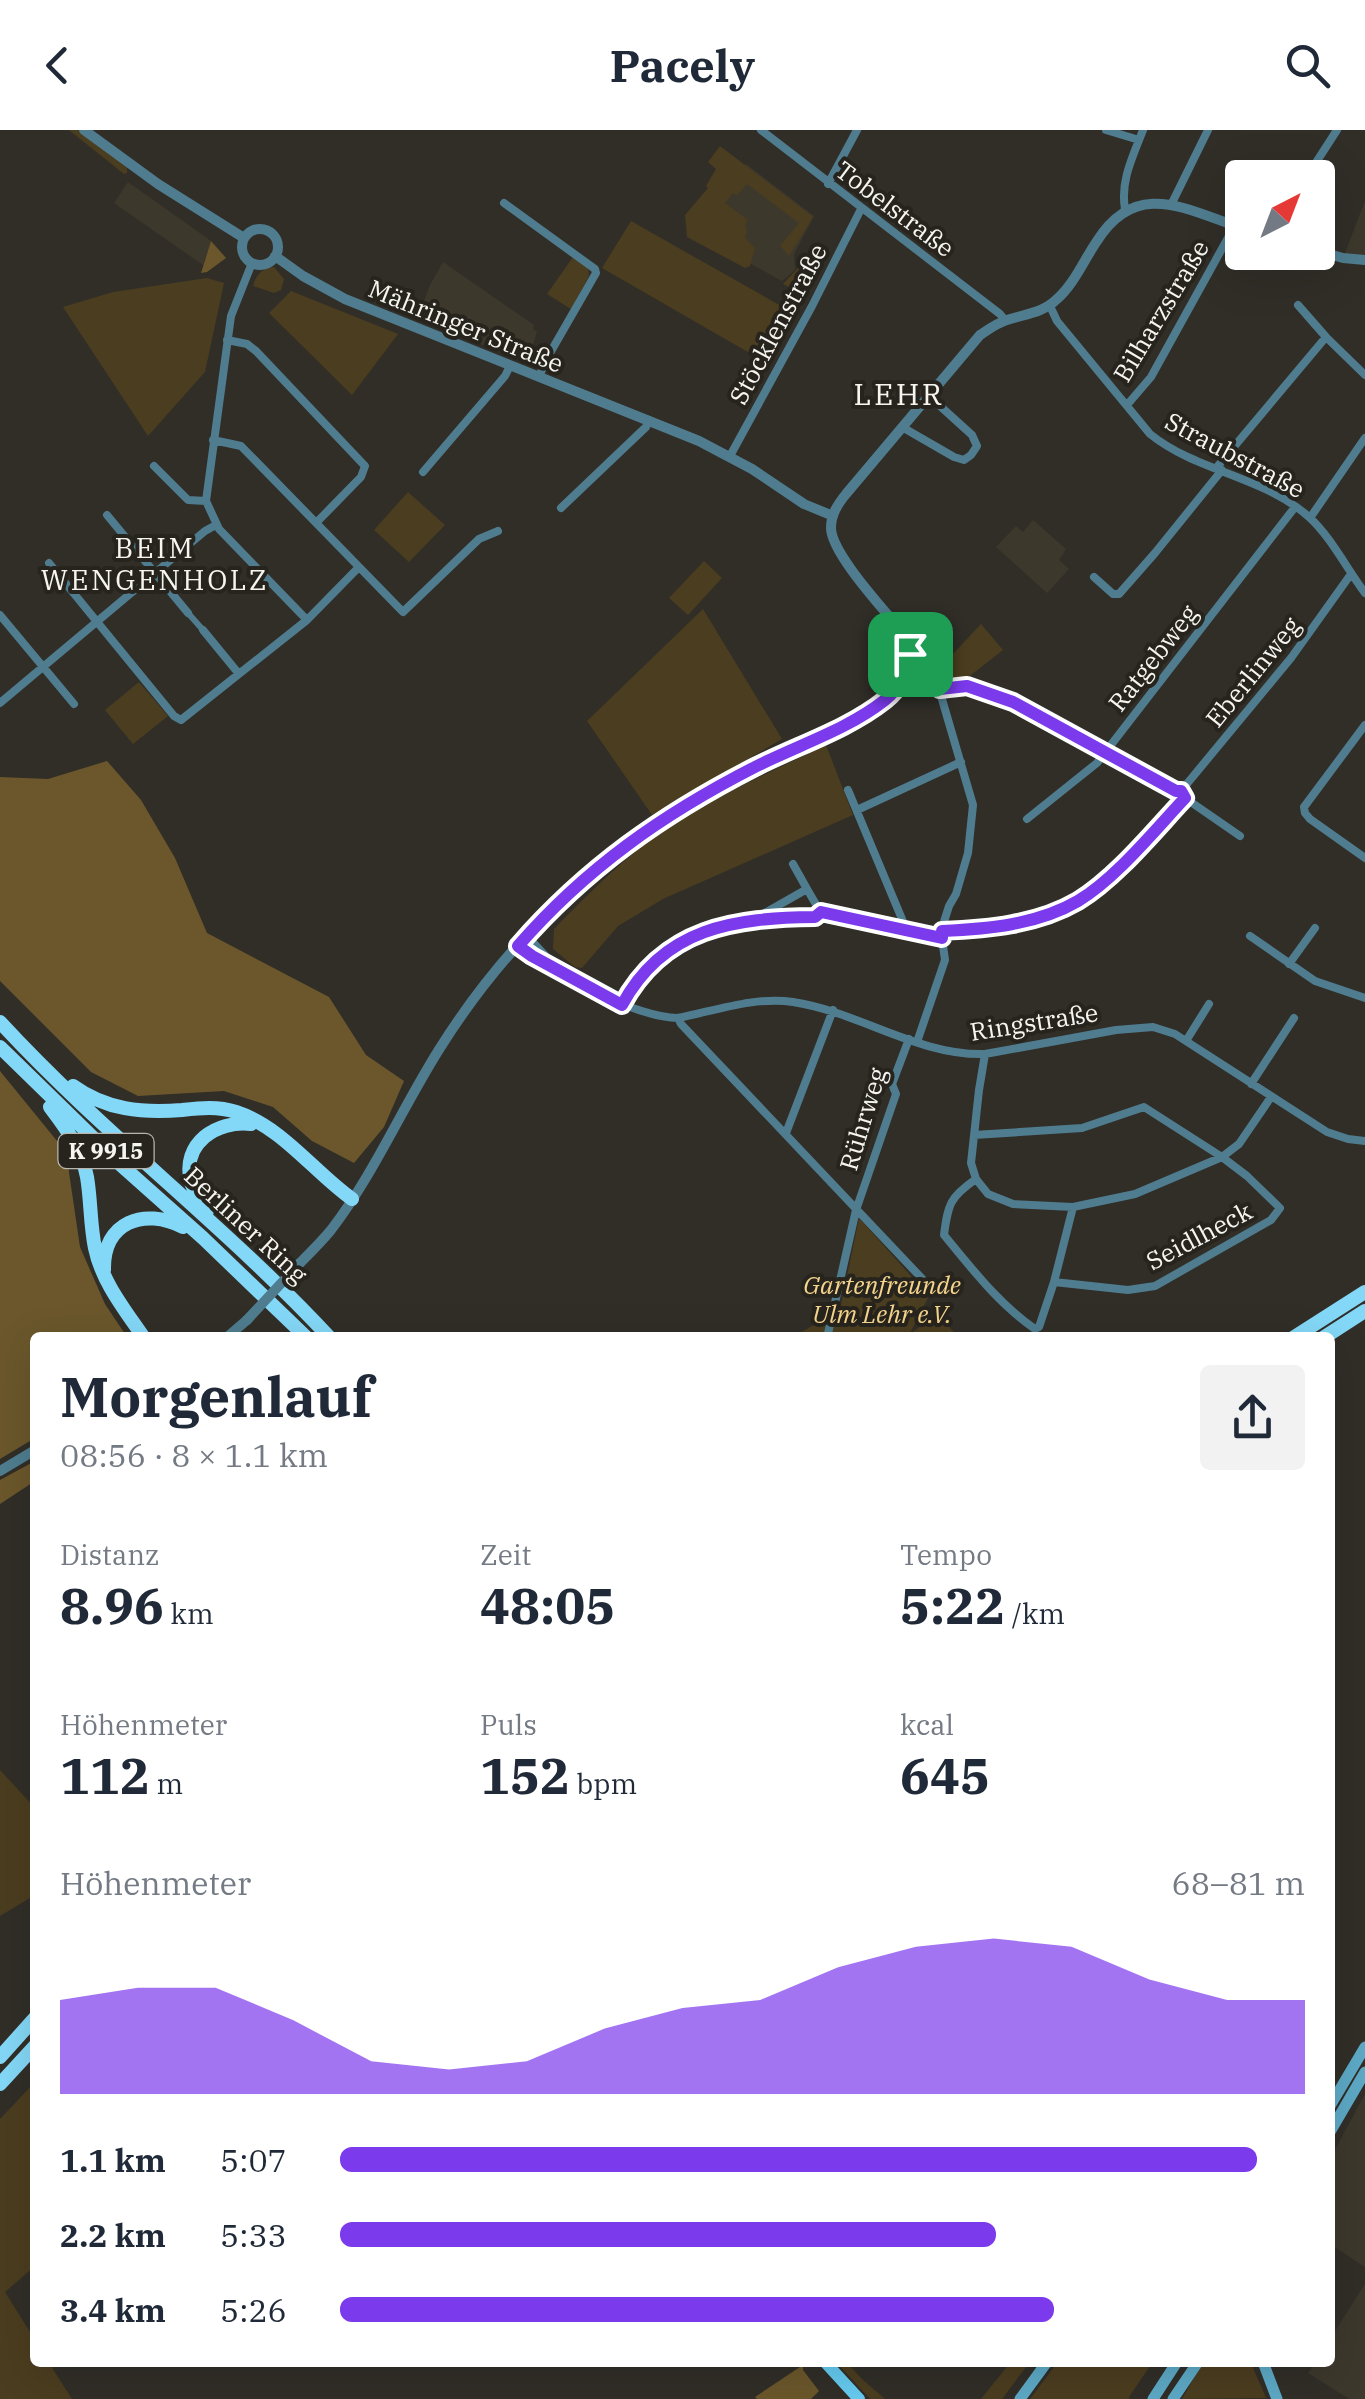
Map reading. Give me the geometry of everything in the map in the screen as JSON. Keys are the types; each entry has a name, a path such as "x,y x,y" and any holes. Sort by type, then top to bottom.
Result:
{"highway":[{"name":"Berliner Ring","path":"0,1022 324,1332"},
{"path":"21,1045 84,1094 102,1103 139,1112 219,1108 237,1112 262,1124 352,1199"},
{"name":"Berliner Ring","path":"0,1047 301,1332"},
{"path":"12,1060 60,1120 80,1155 87,1176 95,1250 111,1290 140,1332"},
{"path":"210,1221 192,1185 190,1168 194,1153 204,1137 220,1126 262,1124"},
{"path":"105,1276 104,1256 111,1240 138,1218 168,1219 203,1238"},
{"path":"1302,1332 1365,1292"},
{"path":"1333,1332 1365,1311"},
{"path":"0,2056 30,2023"},
{"path":"0,2084 30,2051"}],"main road":[{"path":"1335,2098 1365,2047"},
{"path":"1335,2123 1365,2072"},
{"path":"829,2367 858,2399"},
{"path":"1020,2399 1043,2367"},
{"path":"1153,2399 1174,2367"},
{"path":"1173,2399 1195,2367"},
{"path":"1265,2367 1277,2399"}],"street":[{"name":"Mähringer Straße","path":"84,130 244,238 253,230 270,232 276,241 275,256 345,298 730,456 804,504 832,516"},
{"name":"Tobelstraße","path":"761,130 1005,320"},
{"path":"828,184 857,130"},
{"path":"1106,130 1139,140"},
{"path":"1125,209 1126,177 1143,130"},
{"path":"1171,205 1208,130"},
{"path":"1317,160 1336,130"},
{"path":"504,203 596,272 540,377"},
{"path":"233,1332 329,1232 445,1040 484,984 592,872 645,830 712,789 842,726 885,700 901,682 910,654 904,636 833,540 832,516 846,494 980,335 1005,320 1050,306 1071,283 1100,236 1125,209 1142,204 1171,205 1225,222"},
{"name":"Stöcklenstraße","path":"730,456 861,209"},
{"path":"244,238 242,252 252,264"},
{"name":"Bilharzstraße","path":"1127,406 1150,377 1225,243"},
{"path":"1335,255 1365,260"},
{"path":"252,264 267,264 275,256"},
{"path":"252,264 231,316 206,501 216,526 306,620"},
{"path":"1298,305 1365,375"},
{"name":"Straubstraße","path":"1050,306 1057,321 1150,434 1190,459 1262,488 1310,518 1365,593"},
{"path":"1094,576 1113,594 1119,594 1156,553 1326,337"},
{"path":"227,340 247,344 256,351 366,466 361,477 316,523"},
{"path":"424,472 510,366"},
{"path":"902,427 954,457 964,460 971,455 977,446 972,435 929,396"},
{"path":"561,508 649,420"},
{"path":"1310,518 1365,438"},
{"path":"212,440 241,446 402,612 479,539 498,531"},
{"path":"154,466 188,500 206,501"},
{"name":"Ratgebweg","path":"1027,820 1097,763 1295,507"},
{"path":"107,515 239,674"},
{"path":"0,703 205,531 216,526"},
{"path":"49,563 180,720 306,620 359,566"},
{"name":"Eberlinweg","path":"942,934 1026,921 1058,911 1080,900 1125,861 1278,674 1351,574"},
{"path":"0,615 74,704"},
{"name":"Rührweg","path":"828,1332 856,1210 896,1094 892,1084 945,960 942,934 972,830 973,805 940,689 920,660 910,654"},
{"path":"940,689 982,689 1030,710 1183,794 1240,836"},
{"path":"1365,725 1304,807 1310,819 1365,858"},
{"path":"857,810 961,762"},
{"path":"848,790 907,931"},
{"path":"793,864 821,912 907,931 942,934"},
{"path":"754,919 807,889"},
{"path":"622,1005 642,974 667,950 693,936 754,919 815,917 821,912"},
{"path":"1288,964 1315,928"},
{"name":"Ringstraße","path":"527,936 562,973"},
{"path":"1250,936 1315,982 1365,998"},
{"name":"Ringstraße","path":"518,946 622,1005 651,1015 678,1018 788,1001 833,1010 950,1052 986,1054 1153,1027 1186,1040 1327,1132 1365,1141"},
{"path":"1186,1040 1209,1004"},
{"path":"786,1134 833,1010"},
{"path":"678,1018 930,1288"},
{"path":"1250,1084 1294,1018"},
{"path":"986,1054 971,1163 976,1179 988,1194 1013,1204 1073,1207 1134,1194 1222,1157 1239,1144 1271,1097"},
{"path":"974,1135 1082,1128 1144,1107 1222,1157"},
{"name":"Seidlheck","path":"1054,1282 1128,1290 1155,1286 1271,1220 1280,1208 1222,1157"},
{"path":"976,1179 958,1191 948,1206 944,1235 993,1293 1035,1330 1054,1282 1073,1207"},
{"path":"0,1471 30,1453"}],"shaded area":[{"path":"746,164 814,216 794,254 795,270 782,281 691,231"},
{"path":"128,182 211,241 203,265 114,203"},
{"path":"1365,201 1365,260 1343,258"},
{"path":"211,241 226,258 201,273"},
{"path":"443,262 534,325 537,332 527,364 418,317"},
{"path":"1033,520 1066,549 1059,560 1069,569 1047,593 996,547 1016,526 1023,532"},
{"path":"107,761 141,800 175,858 207,933 329,997 366,1055 404,1081 384,1127 354,1163 312,1141 273,1107 224,1091 138,1096 91,1072 0,981 0,777 48,779"},
{"path":"0,1071 66,1152 80,1247 105,1304 124,1332 30,1332 30,1441 0,1459"},
{"path":"30,1464 30,1484 0,1504 0,1480"},
{"path":"1365,2094 1365,2267 1335,2247 1335,2150"},
{"path":"1365,2284 1365,2399 1349,2399 1308,2373 1312,2367 1335,2367 1335,2331"},
{"path":"800,2367 819,2391 811,2399 755,2397"}],"green space":[{"path":"69,130 78,130 127,167 127,173 124,174"},
{"path":"720,146 813,217 789,256 780,246 799,223 747,184 725,203 748,220 745,238 755,248 750,266 745,268 687,237 685,215 708,188 716,169 708,162"},
{"path":"631,221 781,306 753,355 602,268"},
{"path":"573,257 588,267 589,276 571,309 547,294"},
{"path":"274,267 284,279 281,290 274,293 253,286 260,273"},
{"path":"798,268 814,279 804,295 783,284"},
{"path":"207,278 224,283 205,372 148,436 63,307 113,292"},
{"path":"291,291 398,334 352,395 269,313"},
{"path":"408,492 445,525 409,562 374,530"},
{"path":"704,561 722,578 688,615 669,598"},
{"path":"703,609 782,739 652,815 587,721"},
{"path":"981,624 1003,650 962,682 938,670"},
{"path":"139,682 168,716 133,744 105,710"},
{"path":"826,745 853,815 663,899 618,926 582,968 553,949 554,929 650,840 713,800"},
{"name":"Gartenfreunde Ulm Lehr e.V.","path":"859,1218 929,1296 911,1332 802,1332 840,1310"},
{"name":"Gartenfreunde Ulm Lehr e.V.","path":"936,1314 954,1332 913,1332"},
{"path":"0,1770 30,1803 30,1898 0,1916"},
{"path":"30,2087 30,2270 5,2292 30,2332 30,2367 52,2367 72,2399 0,2399 0,2119"},
{"path":"841,2367 851,2367 885,2399 870,2399"},
{"path":"1007,2367 1026,2367 1002,2399 981,2399"},
{"path":"1053,2367 1149,2367 1130,2399 1030,2399"},
{"path":"1200,2367 1253,2367 1266,2398 1182,2399"}],"district":[{"name":"LEHR","path":"899,395"},
{"name":"BEIM WENGENHOLZ","path":"155,564"}],"route":[{"path":"910,654 926,666 940,689 967,686 1013,702 1181,791 1185,798 1125,861 1080,900 1026,921 942,931 942,938 821,912 815,917 734,923 693,936 667,950 642,974 622,1005 518,946 562,899 645,830 712,789 842,726 885,700 901,682 910,654"}]}
